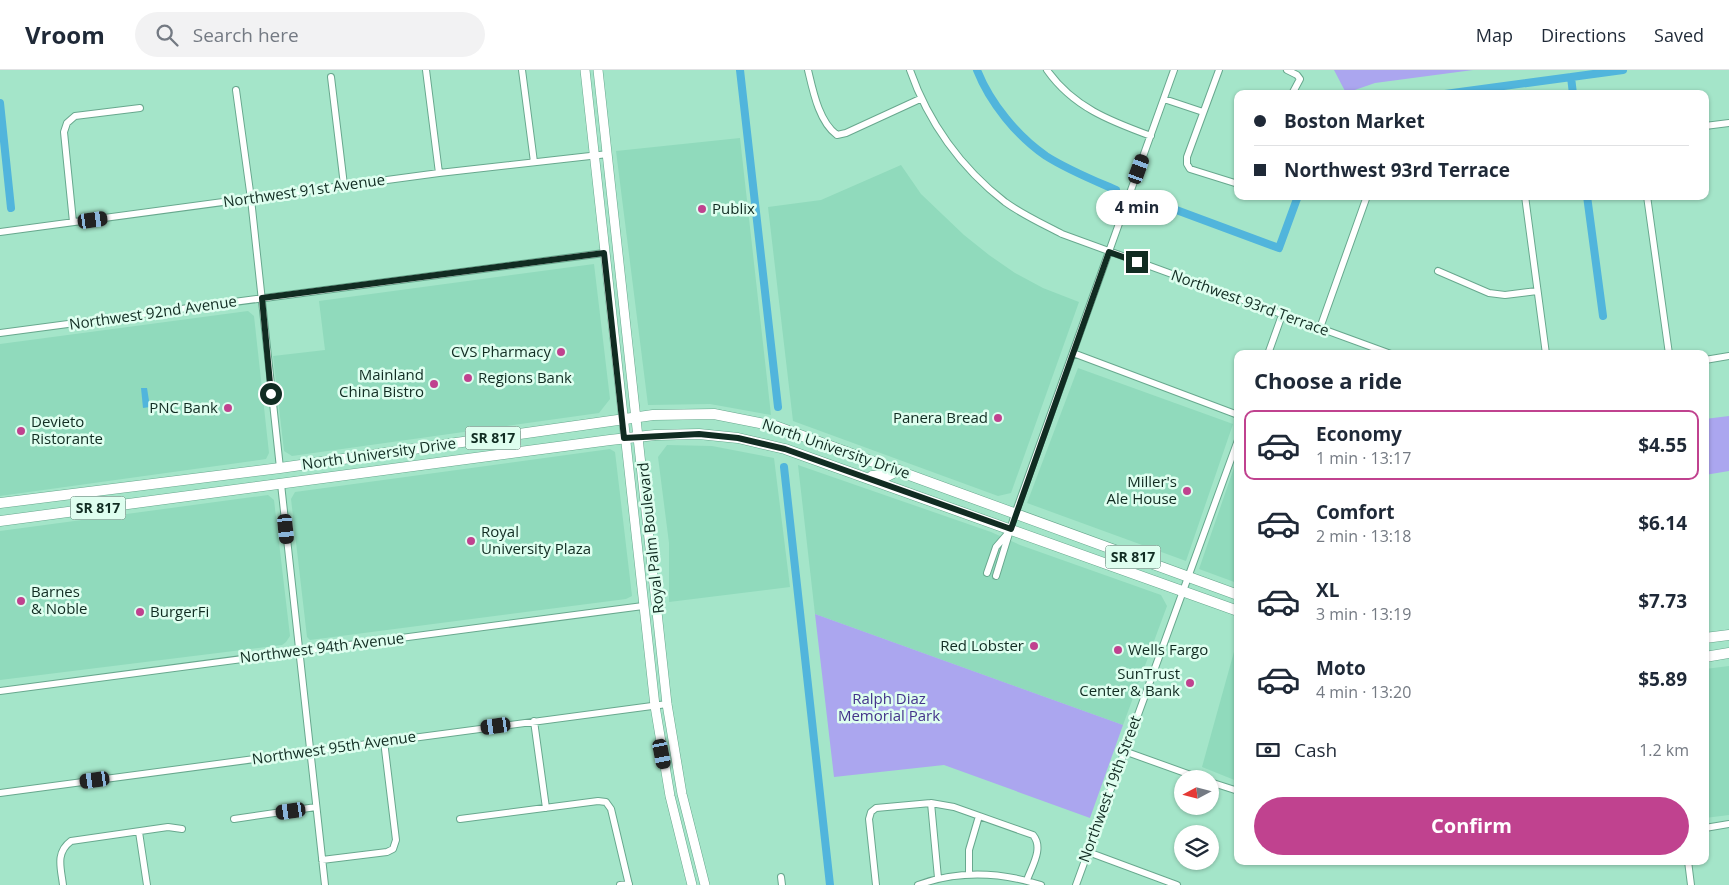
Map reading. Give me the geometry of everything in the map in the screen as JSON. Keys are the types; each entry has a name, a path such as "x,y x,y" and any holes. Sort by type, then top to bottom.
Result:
{"main road":[{"name":"Royal Palm Boulevard","path":"585,70 622,420 655,706 670,796 692,885"},
{"name":"Royal Palm Boulevard","path":"598,70 640,436 667,704 682,794 705,885"},
{"name":"North University Drive","path":"0,503 280,468 637,417 698,413 744,418 775,426 1234,594"},
{"name":"North University Drive","path":"0,521 640,436 699,434 738,438 785,449 1234,610"},
{"path":"281,484 287,474 318,462"},
{"path":"237,490 270,479 280,468"},
{"path":"861,476 887,476 899,470"},
{"path":"639,566 656,591"},
{"path":"1709,638 1729,635"},
{"path":"1709,656 1729,653"}],"street":[{"path":"426,70 439,173"},
{"path":"522,70 534,162"},
{"path":"808,70 824,120 831,130 837,134 846,133 920,99"},
{"name":"Northwest 93rd Terrace","path":"910,70 920,99 941,134 960,160 1006,202 1062,234 1380,350"},
{"path":"1047,70 1064,90 1082,106 1106,120 1151,136"},
{"path":"996,576 1015,514 1174,70"},
{"path":"1218,70 1187,158 1187,164 1190,169 1234,183"},
{"path":"1287,70 1297,74 1300,80 1294,90"},
{"path":"331,77 344,185"},
{"path":"236,90 251,199 280,468"},
{"path":"1164,99 1204,112"},
{"path":"73,222 64,132 67,123 75,116 140,108"},
{"path":"1709,126 1729,126"},
{"name":"Northwest 91st Avenue","path":"0,232 344,185 608,154"},
{"path":"1320,328 1366,200"},
{"path":"1526,200 1545,350"},
{"path":"1648,200 1668,350"},
{"name":"Northwest 92nd Avenue","path":"0,334 604,253"},
{"path":"1438,272 1490,293 1505,295 1537,291"},
{"path":"1269,350 1282,315"},
{"path":"1073,353 1234,413"},
{"path":"1709,359 1729,356"},
{"name":"Northwest 19th Street","path":"1076,885 1234,451"},
{"path":"281,484 325,885"},
{"path":"987,573 996,547 1011,529"},
{"name":"Northwest 94th Avenue","path":"0,692 643,606"},
{"name":"Northwest 95th Avenue","path":"0,793 667,704"},
{"path":"534,721 546,808"},
{"path":"322,860 387,852 394,849 396,840 384,741"},
{"path":"1124,751 1177,770"},
{"path":"1219,785 1234,791"},
{"path":"460,819 598,801 606,802 611,809 629,884 620,885"},
{"path":"931,803 938,878"},
{"path":"876,885 869,819 871,812 876,808 931,803 954,807 1034,835 1038,842 1038,849 1027,880"},
{"path":"234,819 316,808"},
{"path":"969,874 969,850 979,816"},
{"path":"1709,827 1729,824"},
{"path":"63,885 59,857 63,847 71,841 168,827 182,829"},
{"path":"139,832 147,885"},
{"path":"1088,852 1177,885"},
{"path":"1688,865 1691,885"},
{"path":"918,885 938,878 969,874 997,875 1027,880 1041,885"},
{"path":"781,877 782,885"}],"shaded area":[{"path":"740,138 771,415 710,404 648,405 616,151"},
{"path":"901,165 921,194 964,235 989,255 1015,273 1043,288 1079,302 1011,493 998,496 793,421 768,207 821,200"},
{"path":"594,264 610,399 599,413 292,456 284,451 273,356 325,350 319,301"},
{"path":"248,311 254,316 269,453 266,459 0,496 0,344"},
{"path":"1078,368 1233,424 1186,561 1027,503"},
{"path":"667,445 712,446 774,458 790,587 669,602 669,543 658,457"},
{"path":"610,449 615,452 632,596 626,599 310,640 307,637 291,499 295,492"},
{"path":"798,465 991,532 1020,545 1161,595 1167,606 1123,725 815,614"},
{"path":"1234,468 1234,582 1199,569"},
{"path":"268,495 274,500 290,636 282,645 0,680 0,531"},
{"path":"1234,652 1234,780 1219,774 1219,770 1210,770 1202,767"},
{"path":"1729,666 1729,815 1709,818 1709,668"}],"green space":[{"path":"1334,70 1473,70 1375,83 1355,90 1344,90"},
{"path":"1729,416 1729,471 1709,474 1709,418"},
{"name":"Ralph Diaz Memorial Park","path":"815,614 1123,725 1090,818 944,765 834,777"}],"water":[{"path":"141,388 147,388 150,407 143,408"}],"waterway":[{"path":"740,70 778,407"},
{"path":"977,70 989,95 997,106 1015,129 1035,148 1063,166 1116,190"},
{"path":"1475,90 1623,70"},
{"path":"1571,77 1573,90"},
{"path":"0,103 11,208"},
{"path":"1144,198 1279,248 1297,200"},
{"path":"1588,200 1603,316"},
{"path":"784,467 830,885"}],"place":[{"name":"Publix","path":"702,209"},
{"name":"CVS Pharmacy","path":"561,352"},
{"name":"Regions Bank","path":"468,378"},
{"name":"Mainland China Bistro","path":"434,384"},
{"name":"PNC Bank","path":"228,408"},
{"name":"Panera Bread","path":"998,418"},
{"name":"Devieto Ristorante","path":"21,431"},
{"name":"Miller's Ale House","path":"1187,491"},
{"name":"Royal University Plaza","path":"471,541"},
{"name":"Barnes & Noble","path":"21,601"},
{"name":"BurgerFi","path":"140,612"},
{"name":"Red Lobster","path":"1034,646"},
{"name":"Wells Fargo","path":"1118,650"},
{"name":"SunTrust Center & Bank","path":"1190,683"}],"route":[{"path":"271,394 262,298 604,253 624,438 680,434 719,435 785,449 1011,529 1109,252 1137,262"}]}
